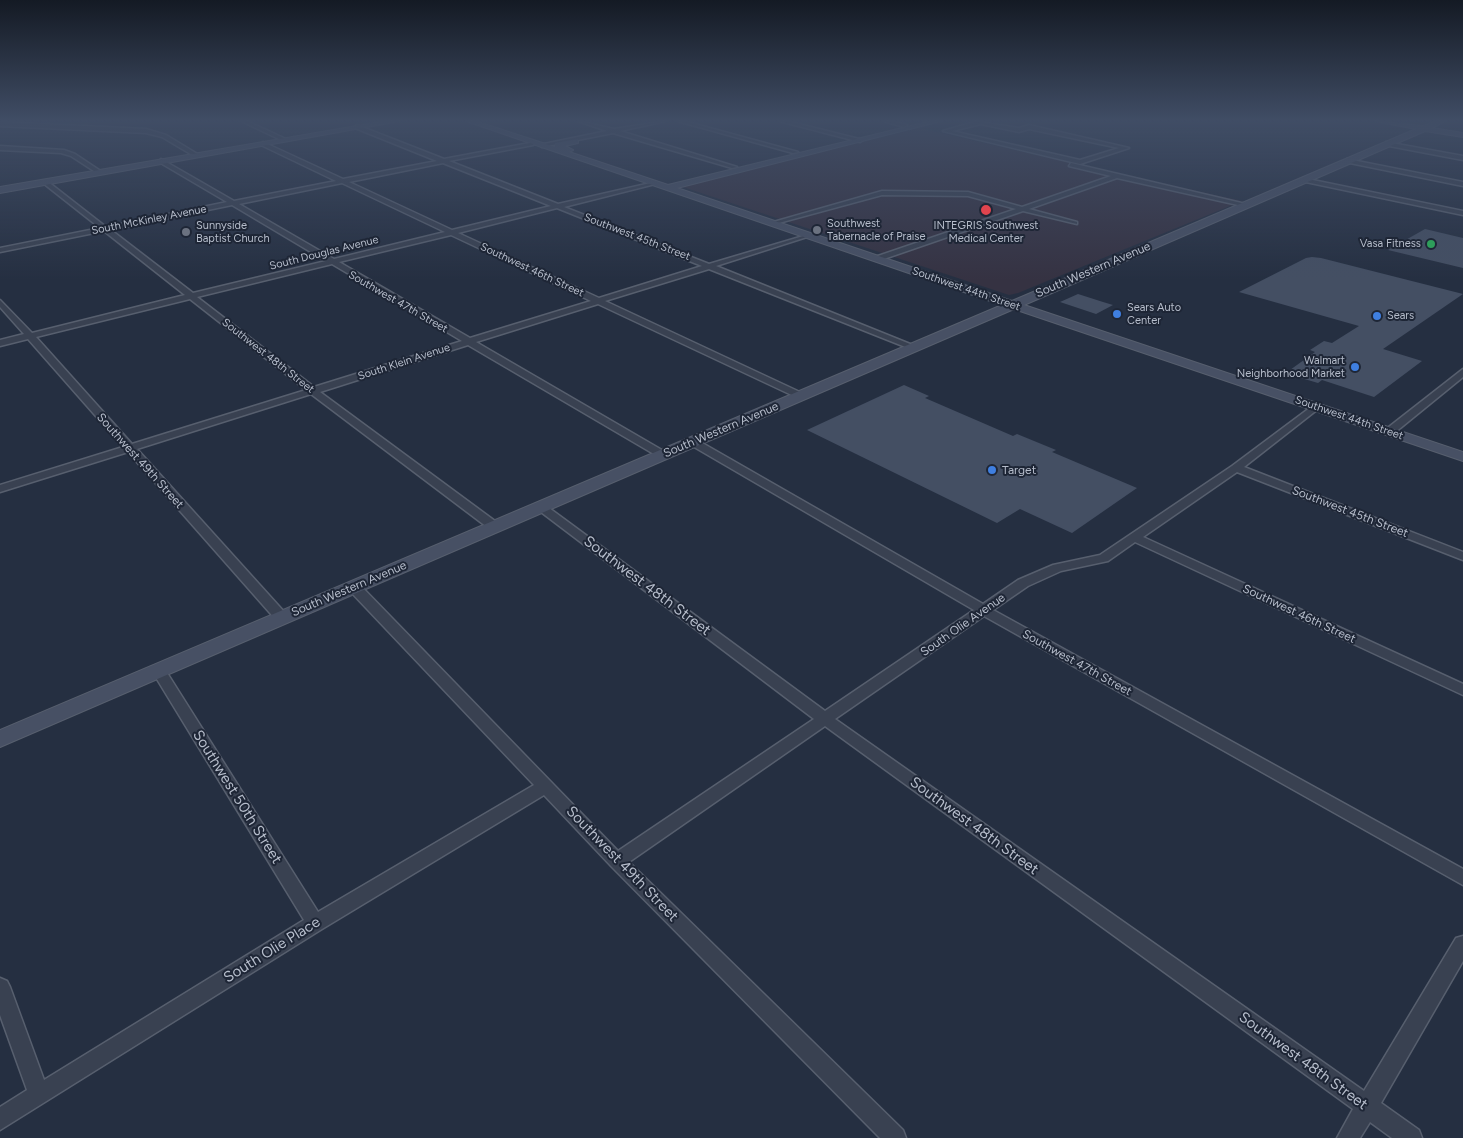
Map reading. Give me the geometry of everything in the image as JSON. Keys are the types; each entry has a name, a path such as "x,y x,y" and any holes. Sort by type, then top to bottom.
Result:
{"main road":[{"path":"0,190 87,174"},
{"name":"Southwest 44th Street","path":"627,174 1463,457"},
{"path":"641,174 652,178 660,185"},
{"name":"South Douglas Avenue","path":"660,185 705,174"},
{"name":"South Douglas Avenue","path":"660,185 706,174"},
{"name":"South Western Avenue","path":"1,736 160,671 1317,174"}],"street":[{"name":"Southwest 47th Street","path":"183,174 331,263 663,455"},
{"name":"Southwest 46th Street","path":"330,174 801,396"},
{"name":"South McKinley Avenue","path":"0,250 378,174"},
{"name":"Southwest 45th Street","path":"476,174 916,348"},
{"path":"1110,174 1246,205"},
{"path":"1413,174 1463,184"},
{"path":"878,259 1118,176"},
{"path":"1304,180 1463,214"},
{"name":"Southwest 48th Street","path":"45,182 313,391 495,527"},
{"name":"South Douglas Avenue","path":"0,343 558,206 660,185"},
{"path":"773,223 882,192 968,194 1075,223"},
{"name":"South Klein Avenue","path":"0,489 808,235"},
{"name":"Southwest 49th Street","path":"0,302 129,449 282,618"},
{"path":"1389,432 1463,372"},
{"name":"South Olie Avenue","path":"617,861 1023,583 1041,574 1104,558 1236,468 1315,407"},
{"name":"Southwest 47th Street","path":"693,442 983,610 1463,878"},
{"name":"Southwest 45th Street","path":"1236,468 1463,556"},
{"name":"Southwest 48th Street","path":"541,507 825,719 1411,1138"},
{"name":"Southwest 46th Street","path":"1135,538 1463,690"},
{"name":"Southwest 49th Street","path":"354,587 617,861 895,1138"},
{"name":"Southwest 50th Street","path":"160,671 315,923"},
{"name":"South Olie Place","path":"0,1118 315,923 546,786"},
{"path":"1348,1138 1463,944"},
{"path":"0,987 39,1095"}],"shaded area":[{"name":"INTEGRIS Southwest Medical Center","path":"735,174 1120,174 1242,201 1018,293 1009,295 683,187"}],"building":[{"name":"Vasa Fitness","path":"1425,229 1463,238 1463,268 1388,250"},
{"name":"Sears","path":"1312,257 1463,294 1383,349 1422,361 1374,397 1322,380 1318,383 1301,378 1306,375 1290,370 1315,352 1310,350 1324,341 1332,343 1359,326 1239,292 1306,258"},
{"path":"1078,294 1113,305 1096,314 1060,302"},
{"name":"Target","path":"904,385 929,396 925,398 1013,436 1017,434 1056,450 1052,452 1137,488 1072,533 1020,509 997,523 807,430"}],"place":[{"name":"INTEGRIS Southwest Medical Center","path":"986,210"},
{"name":"Southwest Tabernacle of Praise","path":"817,230"},
{"name":"Sunnyside Baptist Church","path":"186,232"},
{"name":"Vasa Fitness","path":"1431,244"},
{"name":"Sears Auto Center","path":"1117,314"},
{"name":"Sears","path":"1377,316"},
{"name":"Walmart Neighborhood Market","path":"1355,367"},
{"name":"Target","path":"992,470"}]}
